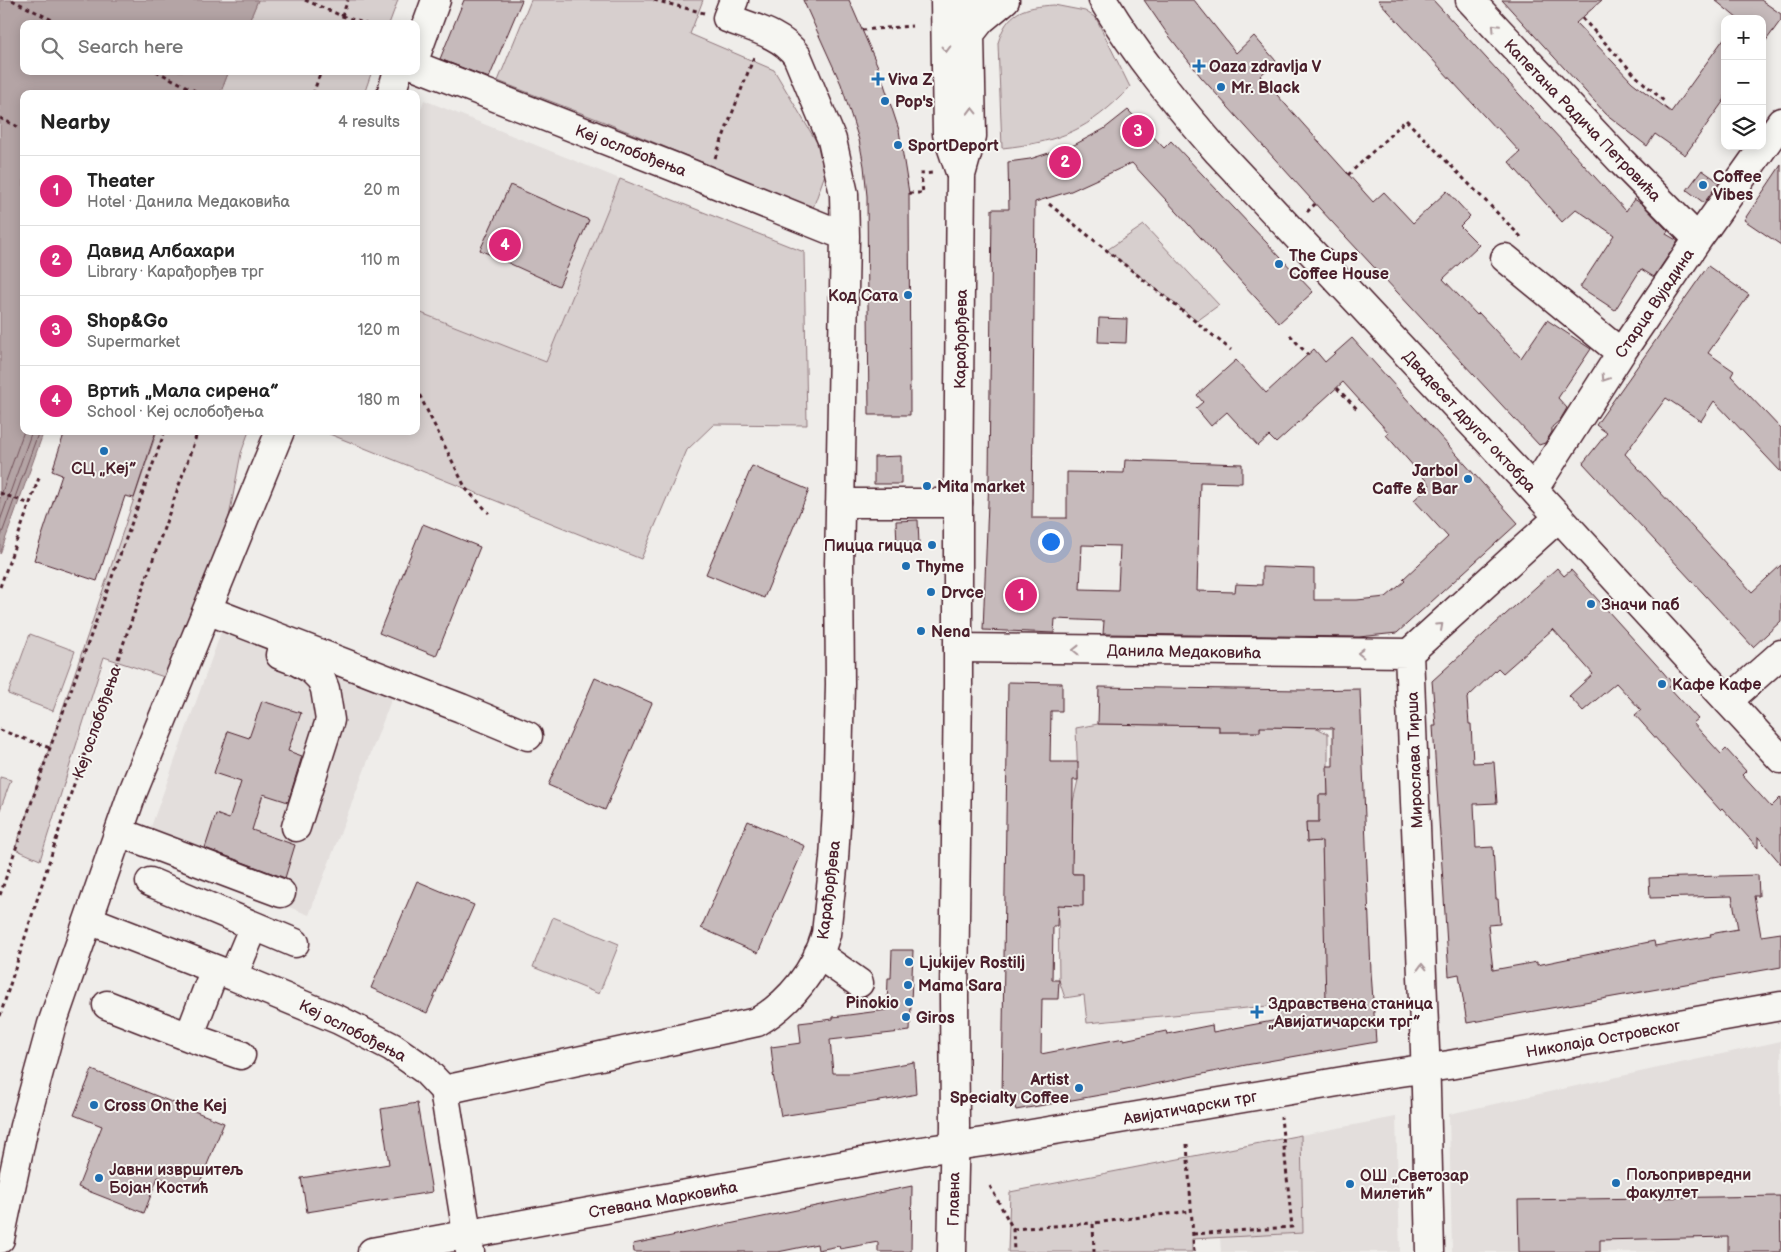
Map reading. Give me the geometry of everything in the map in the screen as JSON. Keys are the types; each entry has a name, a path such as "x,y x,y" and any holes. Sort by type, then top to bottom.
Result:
{"street":[{"path":"415,20 422,0"},
{"path":"420,44 436,0"},
{"path":"945,0 947,134 961,175"},
{"path":"961,175 972,136 970,34 972,0"},
{"path":"970,34 981,20 1005,0"},
{"name":"Капетана Радича Петровића","path":"1470,0 1622,162 1698,239"},
{"name":"Двадесет другог октобра","path":"1102,2 1160,83 1218,152 1534,489 1781,759"},
{"name":"Карађорђева","path":"444,1090 758,1022 773,1012 800,984 807,975 823,944 828,922 836,834 840,675 844,194 832,140 802,66 792,48 730,9"},
{"name":"Кеј ослобођења","path":"420,68 845,236"},
{"path":"391,90 397,75"},
{"name":"Старца Вујадина","path":"1534,489 1621,353 1698,239 1781,122"},
{"name":"Карађорђева","path":"954,1146 961,175"},
{"path":"1514,249 1621,353"},
{"path":"0,1239 24,1126 50,1034 88,920 132,794 278,435"},
{"path":"840,503 958,503"},
{"path":"1409,653 1559,517"},
{"path":"204,619 461,708 528,736"},
{"path":"204,619 296,660 311,669 321,679 325,689 330,720 296,827"},
{"name":"Данила Медаковића","path":"958,648 1409,653"},
{"name":"Мирослава Тирша","path":"1409,653 1426,1068 1430,1252"},
{"path":"1728,701 1781,654"},
{"path":"119,832 280,893"},
{"path":"150,882 295,943"},
{"name":"Кеј ослобођења","path":"88,920 314,1008 392,1047 425,1070 444,1090"},
{"path":"189,1037 224,972 254,926"},
{"path":"818,954 859,983"},
{"path":"107,1005 241,1055"},
{"name":"Николаја Островског","path":"1426,1068 1781,1006"},
{"name":"Авијатичарски трг","path":"954,1146 1426,1068"},
{"path":"444,1090 468,1244"},
{"name":"Стевана Марковића","path":"372,1252 468,1244 954,1146"},
{"name":"Главна","path":"952,1252 954,1146"}],"path":[{"path":"12,0 52,20"},
{"path":"305,0 354,20"},
{"path":"340,20 348,0"},
{"path":"654,0 730,9"},
{"path":"1582,18 1636,76 1665,102"},
{"path":"862,30 912,26"},
{"path":"707,180 764,32"},
{"path":"164,75 193,90"},
{"path":"314,90 320,75"},
{"path":"0,118 20,128"},
{"path":"1348,175 1406,120 1514,249"},
{"path":"909,193 923,194 921,174 934,173"},
{"path":"1049,204 1232,350"},
{"path":"1290,335 1308,355"},
{"path":"1337,388 1359,411"},
{"path":"420,396 466,489 489,513"},
{"path":"0,895 50,748 164,435"},
{"name":"Кеј ослобођења","path":"0,1016 71,793 197,435"},
{"path":"0,587 40,475"},
{"path":"0,493 30,504"},
{"path":"0,730 50,748"},
{"path":"1193,1234 1292,1227 1279,1092"},
{"path":"1187,1144 1194,1252"},
{"path":"990,1186 1013,1229 1014,1252"},
{"path":"1013,1229 1093,1223 1191,1211"},
{"path":"1093,1223 1094,1252"}],"shaded area":[{"path":"258,0 398,0 390,20 250,20"},
{"path":"531,0 703,0 690,34 774,70 829,163 813,208 602,121 498,81"},
{"path":"1054,5 1085,11 1096,18 1130,87 1115,102 1087,124 1041,142 1002,148 998,43 1002,32 1012,17 1025,9"},
{"path":"227,75 371,75 365,90 222,90"},
{"path":"424,100 620,179 546,362 420,313 420,112"},
{"path":"620,179 804,252 807,425 714,424 687,450 641,559 332,435 420,435 420,313 546,362"},
{"path":"1144,225 1219,305 1197,321 1107,250"},
{"path":"156,435 248,435 241,453 223,549 170,679 104,657 40,860 15,849"},
{"path":"224,624 395,690 309,915 143,849"},
{"path":"30,634 75,651 53,711 8,694"},
{"path":"1301,719 1328,734 1328,795 1319,795 1319,822 1306,822 1307,841 1322,841 1328,998 1322,1001 1087,1023 1084,995 1065,998 1059,980 1058,905 1083,905 1083,874 1066,873 1072,857 1073,802 1078,780 1076,728 1098,724 1219,726 1219,732 1260,732 1260,723 1273,727 1301,728"},
{"path":"0,777 11,780 0,810"},
{"path":"553,917 619,944 599,994 533,967"},
{"name":"Пољопривредни факултет","path":"1781,1041 1781,1252 1452,1252 1449,1114"},
{"name":"ОШ „Светозар Милетић”","path":"1396,1117 1400,1252 1221,1252 1220,1237 1303,1233 1301,1135"},
{"path":"1301,1135 1303,1233 1192,1239 1192,1252 1008,1252 1010,1192"}],"water":[{"path":"0,0 258,0 250,20 20,20 20,75 227,75 222,90 20,90 20,435 43,435 0,554"}],"building":[{"path":"464,0 522,0 489,78 440,59"},
{"path":"803,0 849,0 879,69 899,130 909,193 910,415 869,415 867,196 864,166 859,140 841,84"},
{"path":"1144,0 1194,0 1236,53 1254,36 1276,61 1260,76 1373,202 1384,192 1413,223 1447,191 1470,216 1460,226 1479,245 1443,279 1477,315 1479,313 1521,358 1547,320 1591,349 1558,398 1567,408 1560,420 1552,427 1552,432 1545,443 1539,445 1320,209 1201,77"},
{"path":"1378,0 1433,0 1626,211 1634,199 1642,204 1668,231 1666,234 1678,241 1654,277 1641,269 1615,310 1580,287 1614,235 1576,209 1562,222 1509,162 1520,152 1497,127 1495,128"},
{"path":"1502,0 1602,0 1576,23 1632,82 1671,112 1721,43 1721,105 1685,155 1655,134 1647,146 1606,114"},
{"path":"1715,0 1761,0 1781,14 1781,20 1766,41 1766,15 1733,15"},
{"path":"1128,110 1164,148 1171,141 1313,292 1279,323 1132,163 1071,191 1035,202 1032,518 1067,518 1067,472 1124,473 1125,460 1242,464 1242,483 1200,482 1197,591 1235,592 1236,584 1262,585 1262,567 1314,569 1314,600 1357,600 1386,597 1405,581 1403,579 1448,537 1414,500 1430,485 1386,435 1389,433 1343,382 1276,443 1269,436 1258,446 1227,412 1211,426 1196,408 1203,402 1197,395 1236,360 1266,393 1314,349 1325,362 1352,338 1518,523 1397,633 1359,637 1103,634 1104,621 1055,619 1054,633 983,630 989,477 992,209 1009,209 1008,162 1030,159 1074,145 1104,129","holes":["1082,545 1120,546 1118,590 1080,589"]},
{"path":"1781,165 1781,245 1744,220"},
{"path":"1702,170 1719,182 1704,203 1687,190"},
{"path":"510,185 589,220 559,286 480,250"},
{"path":"1708,266 1749,295 1708,353 1734,371 1731,376 1781,429 1781,472 1714,401 1701,421 1666,398 1625,454 1752,592 1781,565 1781,621 1753,647 1583,463 1607,433 1596,425"},
{"path":"1099,318 1127,319 1126,343 1098,342"},
{"path":"64,435 155,435 134,498 125,496 97,581 34,560 62,475 52,471"},
{"path":"901,456 901,484 874,484 874,457"},
{"path":"752,466 809,490 764,598 706,574"},
{"path":"918,520 919,545 897,546 896,521"},
{"path":"423,524 480,547 436,656 379,633"},
{"path":"1557,568 1564,576 1571,570 1663,672 1673,684 1669,687 1698,719 1693,723 1721,754 1726,749 1746,771 1742,775 1771,807 1781,797 1781,864 1758,837 1758,848 1722,808 1720,810 1635,715 1641,710 1616,683 1583,711 1569,696 1593,674 1553,629 1503,673 1498,668 1467,698 1469,724 1471,724 1473,763 1494,762 1497,803 1474,804 1476,848 1493,847 1496,899 1498,899 1500,924 1488,925 1493,970 1537,962 1537,965 1654,941 1655,946 1738,929 1732,896 1650,898 1649,878 1758,875 1759,896 1754,896 1761,936 1781,933 1781,967 1467,1023 1459,974 1449,976 1433,726 1436,726 1432,681"},
{"path":"595,678 652,703 605,810 548,785"},
{"path":"1008,682 1062,683 1062,711 1051,711 1050,762 1078,762 1078,780 1073,780 1072,874 1083,874 1083,906 1058,905 1057,926 1053,926 1052,980 1059,980 1058,999 1042,999 1041,1054 1166,1031 1167,1034 1212,1025 1213,1032 1278,1020 1277,1006 1326,1001 1322,841 1307,842 1306,822 1319,822 1319,795 1328,795 1327,766 1333,766 1333,728 1260,727 1260,732 1219,732 1219,726 1098,724 1099,687 1360,689 1371,972 1376,1042 1246,1065 1117,1092 1016,1110 1012,1097 1002,1098"},
{"path":"262,701 301,713 288,751 302,756 288,802 263,794 252,830 295,845 285,878 205,848 216,814 229,819 241,782 214,773 228,731 249,738"},
{"path":"748,821 805,846 758,953 701,928"},
{"path":"417,881 474,905 427,1013 371,988"},
{"path":"892,950 913,950 910,1031 830,1040 833,1073 851,1073 914,1062 916,1094 781,1116 773,1074 771,1047 801,1043 799,1023 887,1010 888,978 891,978"},
{"path":"92,1070 224,1123 196,1192 158,1177 144,1213 78,1187 102,1126 74,1115"},
{"path":"417,1103 432,1192 307,1212 301,1178 389,1164 381,1109"},
{"path":"912,1186 911,1252 878,1252 878,1242 840,1249 839,1246 818,1250 817,1244 778,1252 634,1252 633,1244"},
{"path":"1780,1196 1781,1252 1728,1252 1728,1237 1600,1240 1600,1252 1519,1252 1518,1200"}],"place":[{"name":"Oaza zdravlja V","path":"1199,66"},
{"name":"Viva Z","path":"878,79"},
{"name":"Mr. Black","path":"1221,87"},
{"name":"Pop's","path":"885,101"},
{"name":"Shop&Go","path":"1138,131"},
{"name":"SportDeport","path":"898,145"},
{"name":"Давид Албахари","path":"1065,162"},
{"name":"Coffee Vibes","path":"1703,185"},
{"name":"Вртић „Мала сирена”","path":"505,245"},
{"name":"The Cups Coffee House","path":"1279,264"},
{"name":"Код Сата","path":"908,295"},
{"name":"СЦ „Кеј”","path":"104,451"},
{"name":"Jarbol Caffe & Bar","path":"1468,479"},
{"name":"Mita market","path":"927,486"},
{"name":"Пицца гицца","path":"932,545"},
{"name":"Thyme","path":"906,566"},
{"name":"Drvce","path":"931,592"},
{"name":"Theater","path":"1021,595"},
{"name":"Значи паб","path":"1591,604"},
{"name":"Nena","path":"921,631"},
{"name":"Кафе Кафе","path":"1662,684"},
{"name":"Ljukijev Rostilj","path":"909,962"},
{"name":"Mama Sara","path":"908,985"},
{"name":"Pinokio","path":"909,1002"},
{"name":"Здравствена станица „Авијатичарски трг”","path":"1257,1012"},
{"name":"Giros","path":"906,1017"},
{"name":"Artist Specialty Coffee","path":"1079,1088"},
{"name":"Cross On the Kej","path":"94,1105"},
{"name":"Јавни извршитељ Бојан Костић","path":"99,1178"},
{"name":"Пољопривредни факултет","path":"1616,1183"},
{"name":"ОШ „Светозар Милетић”","path":"1350,1184"}]}
